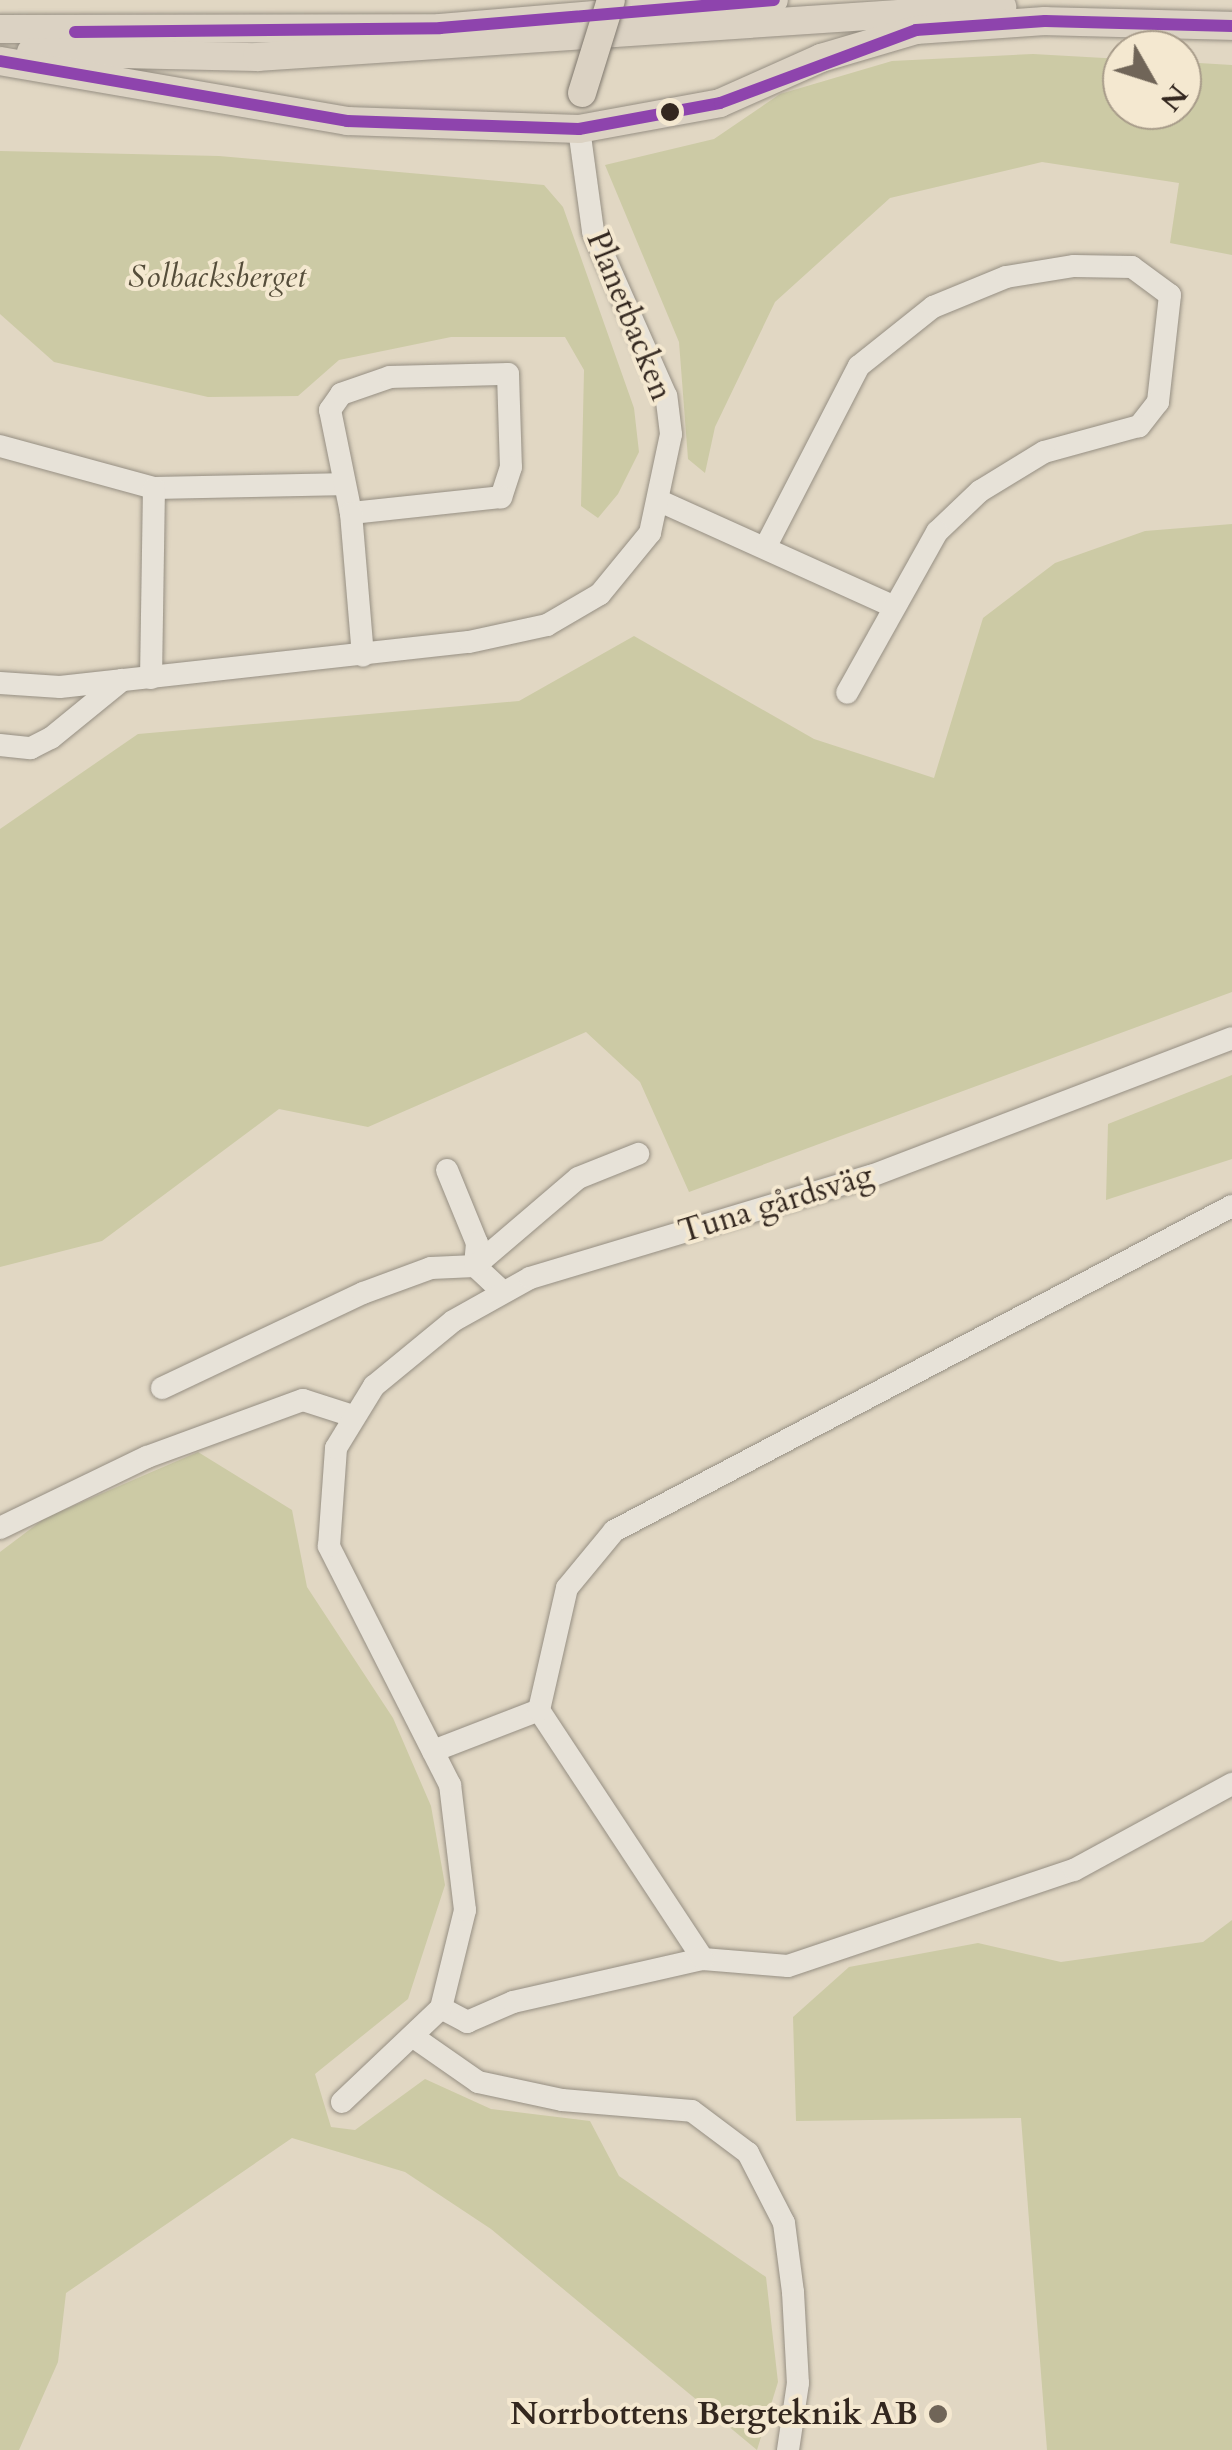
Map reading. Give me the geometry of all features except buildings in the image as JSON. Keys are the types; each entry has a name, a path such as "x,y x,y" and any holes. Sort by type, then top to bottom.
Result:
{"main road":[{"path":"579,129 582,93 610,0"},
{"path":"0,30 440,28 774,0"},
{"path":"0,52 257,58 932,8 1232,16"},
{"path":"0,61 348,120 579,129 720,103 821,58 916,30 1046,21 1232,26"}],"street":[{"name":"Planetbacken","path":"0,683 151,678 363,656 518,634 573,612 640,550 662,502 666,396 593,231 579,129"},
{"path":"766,544 831,414 886,336 1006,277 1132,267 1162,282 1170,295 1158,402 1139,426 1044,452 980,491 937,532 890,605 847,693"},
{"path":"351,513 501,496 511,467 508,374 486,368 351,387 330,410 338,484 351,513 363,656"},
{"path":"0,446 154,488 338,484"},
{"path":"151,678 154,488"},
{"path":"662,502 766,544 890,605"},
{"path":"0,745 31,748 51,738 122,680"},
{"name":"Tuna gårdsväg","path":"342,2102 416,2038 441,2008 465,1872 454,1798 329,1546 327,1487 350,1416 426,1340 503,1292 573,1262 872,1176 1232,1038"},
{"path":"162,1388 362,1293 431,1268 475,1266 578,1178 638,1154"},
{"path":"447,1170 477,1243 475,1266"},
{"path":"704,1959 539,1710 568,1588 614,1531 1232,1206"},
{"path":"475,1266 503,1292"},
{"path":"0,1528 106,1477 303,1400 350,1416"},
{"path":"432,1750 539,1710"},
{"path":"441,2008 467,2022 513,2002 704,1959 788,1966 1074,1870 1232,1784"},
{"path":"416,2038 478,2082 562,2100 692,2111 748,2153 784,2223 798,2383 788,2450"}],"green space":[{"path":"1033,54 1102,58 1102,130 1202,130 1202,63 1232,65 1232,255 1170,243 1179,183 1042,162 890,198 775,302 715,427 705,473 688,459 679,342 605,165 714,139 780,94 892,61"},
{"name":"Solbacksberget","path":"0,151 219,156 544,185 563,207 634,408 639,452 618,494 598,518 581,506 584,370 565,337 451,337 339,360 298,396 208,397 54,362 0,314"},
{"path":"1232,524 1232,992 689,1192 640,1082 586,1032 368,1127 279,1109 102,1241 0,1267 0,829 138,734 519,701 634,636 814,739 934,778 983,618 1055,563 1145,531"},
{"path":"1232,1075 1232,1159 1106,1200 1108,1124"},
{"path":"198,1452 292,1510 307,1587 393,1718 431,1806 445,1885 408,1999 315,2074 331,2127 355,2130 425,2079 491,2109 590,2121 619,2176 766,2277 778,2382 757,2450 491,2229 405,2172 292,2138 66,2293 58,2362 19,2450 0,2450 0,1552 45,1518"},
{"path":"1232,1920 1232,2450 1047,2450 1021,2118 796,2121 793,2017 849,1967 978,1943 1061,1962 1203,1942"}],"transit line":[{"path":"75,32 440,28 774,0"},
{"path":"0,61 347,121 579,129 720,103 916,30 1045,21 1232,26"}],"place":[{"name":"Norrbottens Bergteknik AB","path":"938,2414"}]}
